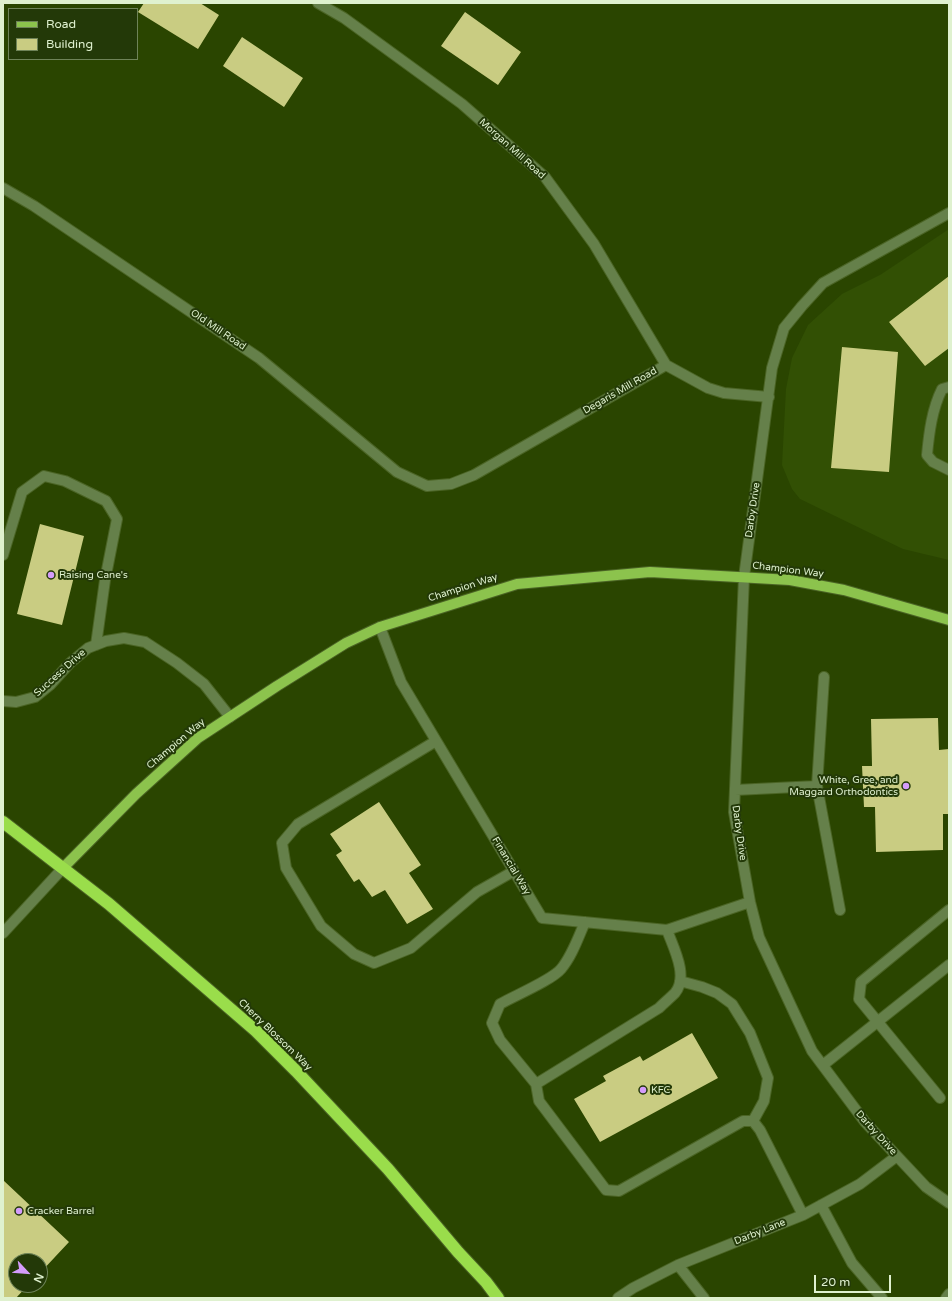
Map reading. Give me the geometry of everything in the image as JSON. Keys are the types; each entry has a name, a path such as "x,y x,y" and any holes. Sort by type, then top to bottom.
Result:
{"highway":[{"name":"Cherry Blossom Way","path":"3,822 140,929 256,1031 296,1071 388,1169 458,1252 486,1282 498,1298"}],"main road":[{"name":"Champion Way","path":"63,868 136,794 198,738 277,686 340,647 380,627 517,584 650,572 790,580 844,590 949,620"}],"street":[{"name":"Morgan Mill Road","path":"318,3 344,18 462,104 545,177 594,244 666,365"},
{"name":"Old Mill Road","path":"3,188 34,206 258,358 397,472 423,484"},
{"path":"769,397 772,368 784,328 823,283 949,213"},
{"name":"Degaris Mill Road","path":"423,484 427,486 451,484 474,475 666,365 708,388 724,393 769,397"},
{"path":"949,387 942,389 935,402 927,455 933,462 949,470"},
{"name":"Darby Drive","path":"769,397 744,577 734,812 750,902 759,937 812,1051 865,1122 926,1186 949,1203"},
{"path":"3,554 22,492 44,476 65,481 106,500 117,519 105,580 96,645"},
{"name":"Financial Way","path":"380,627 401,682 542,918 667,930 750,902"},
{"name":"Success Drive","path":"3,701 16,702 35,698 70,663 88,648 106,641 124,638 145,642 177,663 204,684 230,717"},
{"path":"824,677 818,786 840,910"},
{"path":"436,741 298,824 282,843 286,868 321,926 354,954 374,962 411,948 477,892 514,870"},
{"path":"735,790 818,786"},
{"path":"3,933 63,868"},
{"path":"940,1098 860,999 860,982 949,910"},
{"path":"585,922 573,951 561,970 500,1004 492,1023 500,1040 536,1084 539,1101 606,1190 619,1191 743,1121 753,1121"},
{"path":"536,1084 659,1008 676,992 680,981 680,965 667,930"},
{"path":"823,1065 949,965"},
{"path":"680,981 717,993 732,1004 750,1033 768,1078 764,1101 753,1121"},
{"path":"753,1121 760,1130 803,1215"},
{"name":"Darby Lane","path":"618,1298 633,1288 678,1265 803,1215 860,1184 897,1156"},
{"path":"821,1205 852,1263 882,1298"},
{"path":"678,1265 704,1298"},
{"path":"946,1298 949,1294"}],"shaded area":[{"path":"949,229 949,560 903,549 800,499 792,489 782,465 786,389 792,358 808,325 842,294 880,275"}],"building":[{"path":"144,3 200,3 219,15 198,49 138,12"},
{"path":"465,12 521,52 498,85 441,46"},
{"path":"242,37 303,78 284,107 223,66"},
{"path":"949,276 949,348 925,366 889,322"},
{"path":"842,347 898,352 889,472 831,468"},
{"name":"Raising Cane's","path":"40,524 84,536 62,625 17,614"},
{"name":"White, Gree, and Maggard Orthodontics","path":"938,718 939,750 949,749 949,814 943,814 943,850 876,852 875,807 864,807 862,766 872,766 871,719"},
{"path":"379,802 421,865 409,873 433,909 407,924 385,890 372,897 359,879 354,882 336,855 342,851 330,834"},
{"name":"KFC","path":"692,1033 718,1078 600,1142 574,1099 606,1081 603,1076 640,1056 643,1061"},
{"name":"Cracker Barrel","path":"3,1180 69,1242 48,1264 48,1253 8,1253 8,1293 21,1293 16,1298 3,1298"}],"place":[{"name":"Raising Cane's","path":"51,575"},
{"name":"White, Gree, and Maggard Orthodontics","path":"906,786"},
{"name":"KFC","path":"643,1090"},
{"name":"Cracker Barrel","path":"19,1211"}]}
